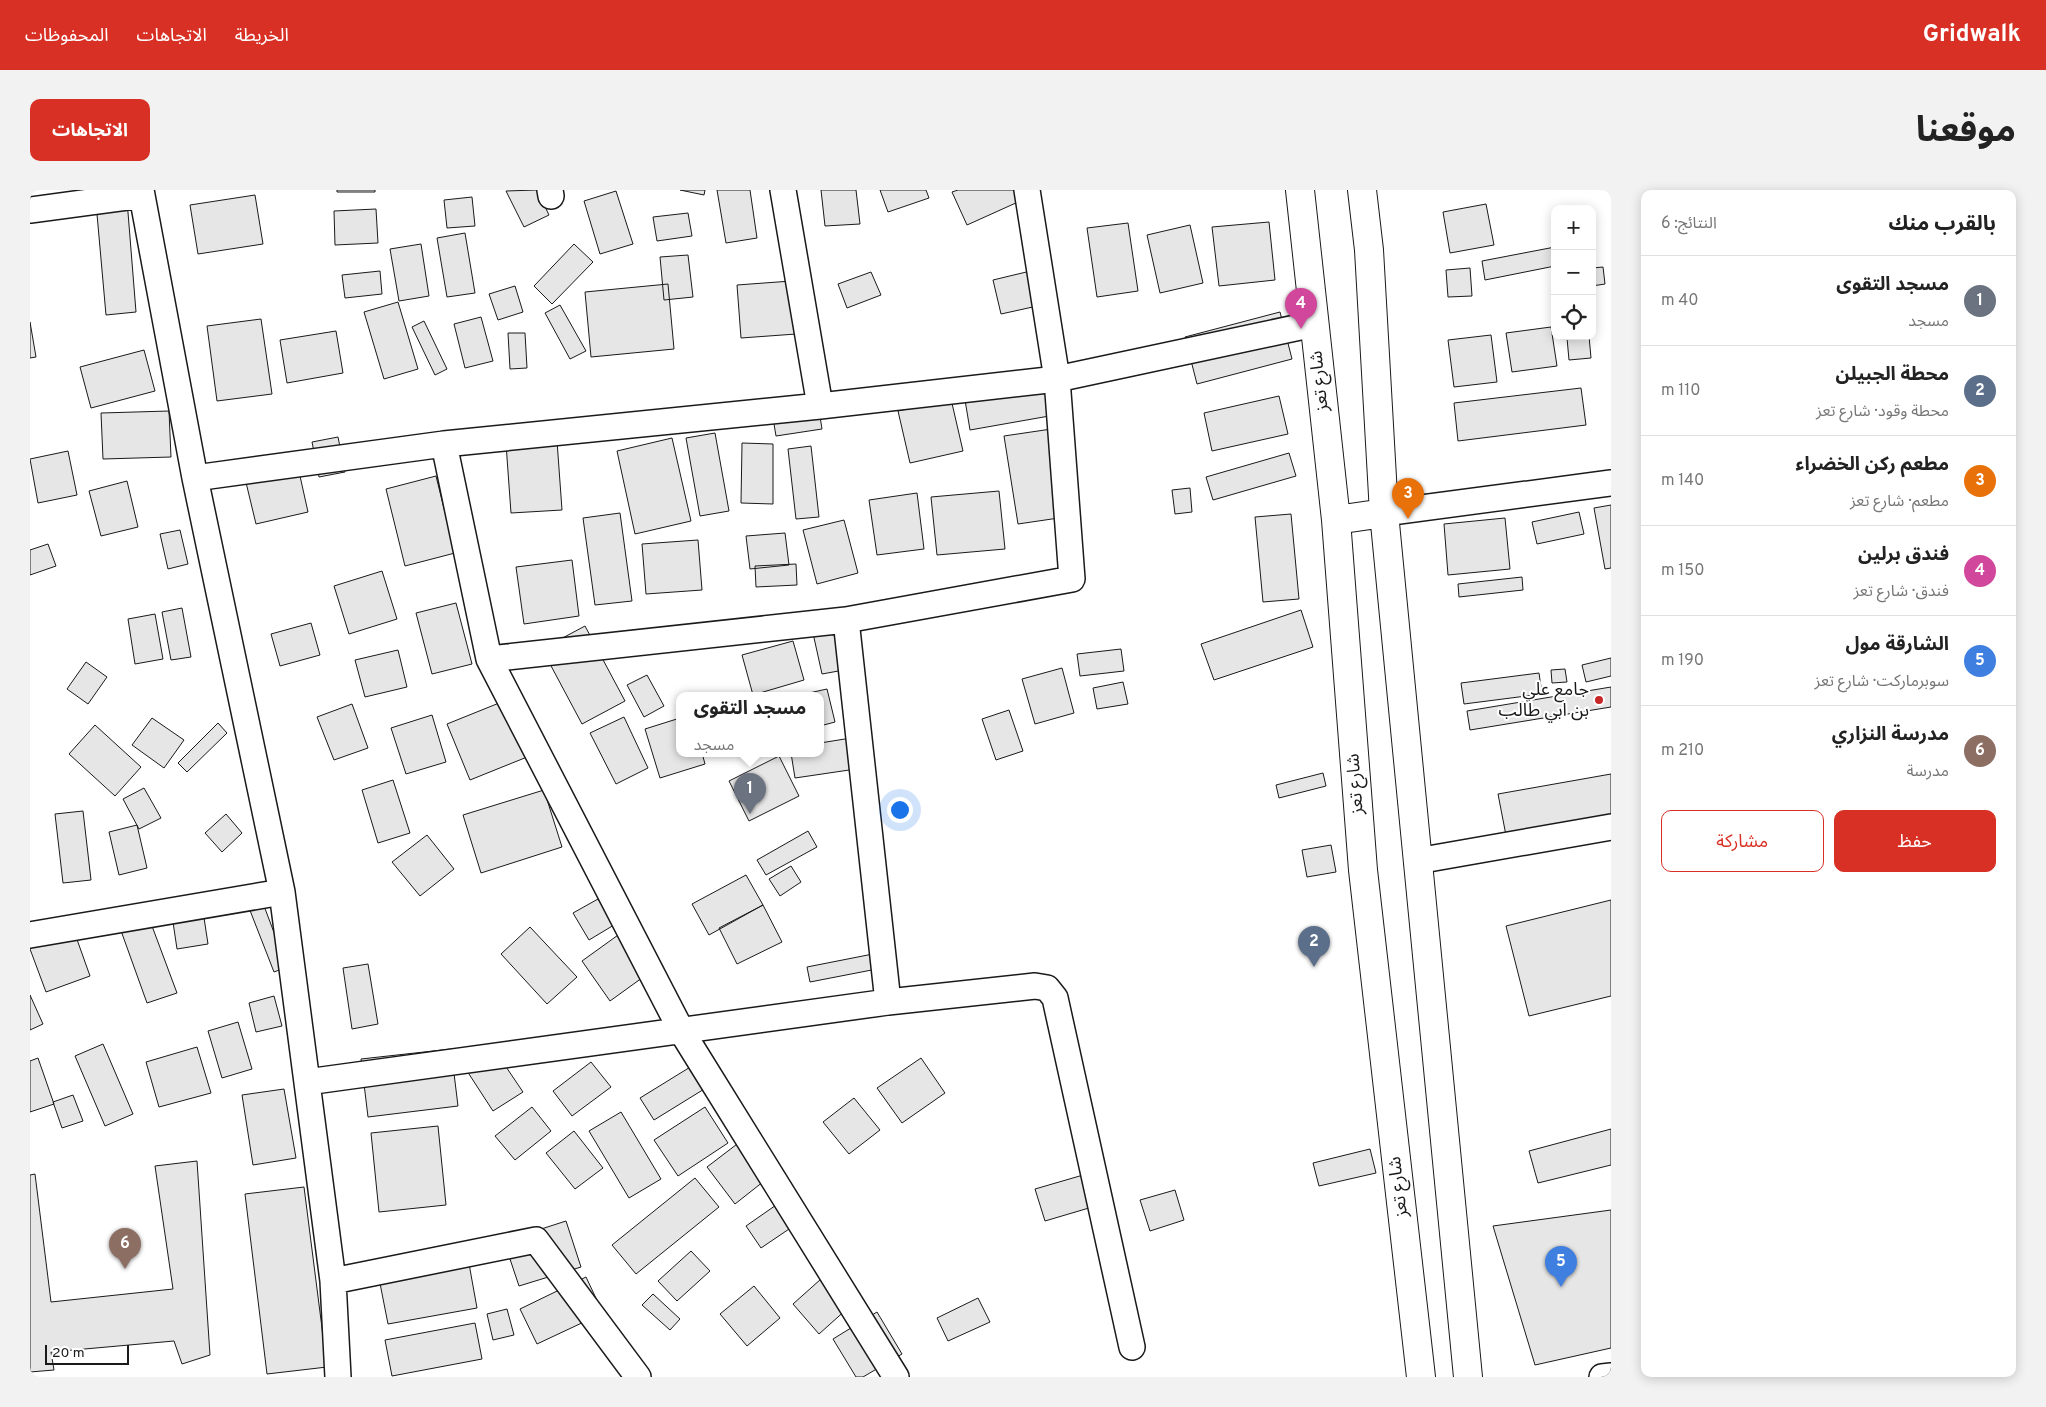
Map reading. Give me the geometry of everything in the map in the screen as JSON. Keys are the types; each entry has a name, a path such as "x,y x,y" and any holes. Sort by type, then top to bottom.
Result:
{"highway":[{"name":"شارع تعز","path":"1300,190 1336,520 1363,870 1421,1377"},
{"path":"1362,190 1369,250 1384,513 1468,1377"},
{"path":"1336,520 1384,513"}],"street":[{"path":"783,190 820,406"},
{"path":"489,659 846,620 1072,579 1057,379 1027,190"},
{"path":"30,210 141,193 195,478 282,892 333,1281 338,1377"},
{"path":"195,478 444,444 820,406 1057,379 1314,324"},
{"path":"444,444 489,659 682,1032 896,1377"},
{"path":"1384,513 1611,483"},
{"path":"846,620 888,1002"},
{"path":"1417,861 1611,827"},
{"path":"30,935 282,892"},
{"path":"307,1082 682,1032 888,1002 1035,986 1047,988 1055,998 1132,1346"},
{"path":"333,1281 536,1240 638,1377"},
{"path":"1602,1377 1611,1376"}],"building":[{"path":"337,190 375,190 375,192 337,192"},
{"path":"537,190 549,215 524,227 506,191"},
{"path":"680,190 705,190 704,195"},
{"path":"717,190 750,190 757,238 726,243"},
{"path":"821,190 856,190 860,224 825,226"},
{"path":"880,190 926,190 929,198 888,212"},
{"path":"958,190 1037,190 1038,193 967,225 952,192"},
{"path":"616,191 633,244 600,254 584,201"},
{"path":"255,195 263,244 198,254 190,205"},
{"path":"472,197 475,226 447,228 444,200"},
{"path":"127,200 136,312 106,315 96,203"},
{"path":"1486,204 1494,245 1450,253 1443,212"},
{"path":"376,209 378,243 335,245 334,211"},
{"path":"688,213 692,236 657,241 653,217"},
{"path":"1269,222 1275,280 1219,286 1212,227"},
{"path":"1128,223 1138,291 1097,297 1087,228"},
{"path":"1190,225 1203,283 1160,293 1147,235"},
{"path":"465,233 475,293 447,297 437,238"},
{"path":"421,244 429,296 399,301 390,249"},
{"path":"574,244 593,262 552,304 534,286"},
{"path":"1551,248 1551,267 1485,280 1482,261"},
{"path":"688,255 693,297 664,300 660,257"},
{"path":"1603,267 1605,284 1596,285 1596,268"},
{"path":"1043,268 1051,303 1001,314 993,280"},
{"path":"1470,268 1472,296 1448,297 1446,270"},
{"path":"380,271 382,294 345,298 342,275"},
{"path":"871,272 881,295 847,308 838,284"},
{"path":"805,280 810,333 741,338 737,285"},
{"path":"668,284 674,349 591,357 585,292"},
{"path":"515,286 523,312 498,320 489,294"},
{"path":"398,302 418,369 384,379 364,312"},
{"path":"560,305 586,351 570,359 545,313"},
{"path":"1280,312 1292,359 1197,384 1185,337"},
{"path":"481,317 493,361 465,368 454,324"},
{"path":"261,319 272,394 217,401 207,326"},
{"path":"424,321 447,369 435,375 412,327"},
{"path":"30,322 36,357 30,358"},
{"path":"1551,327 1551,340 1553,340 1557,366 1512,372 1506,333"},
{"path":"336,331 343,373 287,383 280,340"},
{"path":"508,333 525,333 527,368 510,369"},
{"path":"1491,335 1497,382 1454,387 1448,340"},
{"path":"1567,340 1589,340 1591,358 1569,360"},
{"path":"144,350 155,391 91,408 80,367"},
{"path":"1050,384 1055,415 970,430 965,400"},
{"path":"1581,388 1586,425 1458,441 1454,403"},
{"path":"1279,396 1288,434 1212,451 1204,413"},
{"path":"951,399 963,451 910,463 898,411"},
{"path":"819,410 822,429 776,436 773,418"},
{"path":"169,411 171,457 103,459 101,413"},
{"path":"556,427 562,510 511,513 505,430"},
{"path":"1065,427 1079,515 1018,524 1004,436"},
{"path":"715,433 729,511 700,516 686,438"},
{"path":"338,437 345,472 319,477 312,442"},
{"path":"672,438 691,521 635,534 617,451"},
{"path":"742,443 773,444 773,504 741,503"},
{"path":"811,446 819,517 796,519 788,449"},
{"path":"68,451 77,495 38,503 30,459"},
{"path":"1289,453 1296,476 1213,500 1206,477"},
{"path":"296,458 308,512 256,524 243,470"},
{"path":"436,476 455,553 405,566 386,489"},
{"path":"127,481 138,527 101,536 89,491"},
{"path":"1190,488 1192,512 1175,514 1172,490"},
{"path":"999,491 1005,549 937,555 931,497"},
{"path":"917,493 924,549 877,555 869,500"},
{"path":"1611,505 1611,568 1605,569 1594,508"},
{"path":"1579,512 1584,534 1537,544 1532,522"},
{"path":"620,513 632,601 595,605 583,518"},
{"path":"1291,514 1299,599 1263,602 1255,517"},
{"path":"1505,518 1510,569 1448,575 1444,524"},
{"path":"844,520 858,573 817,584 803,530"},
{"path":"180,530 188,564 168,569 160,534"},
{"path":"785,533 789,565 750,569 746,536"},
{"path":"698,540 702,590 646,594 642,544"},
{"path":"48,544 56,566 30,575 30,550"},
{"path":"572,560 579,616 524,624 516,567"},
{"path":"796,564 797,585 756,587 755,566"},
{"path":"382,571 397,619 349,634 334,586"},
{"path":"1522,577 1523,590 1459,597 1458,584"},
{"path":"456,603 472,664 432,674 416,613"},
{"path":"182,608 191,657 171,660 162,612"},
{"path":"842,608 855,668 822,674 809,615"},
{"path":"1301,610 1313,647 1214,680 1201,644"},
{"path":"155,614 163,659 135,664 128,619"},
{"path":"311,623 320,655 280,666 271,634"},
{"path":"585,626 625,701 582,724 542,649"},
{"path":"793,641 804,680 763,692 752,692 742,655"},
{"path":"1121,649 1124,671 1080,676 1077,654"},
{"path":"398,650 407,687 365,697 355,660"},
{"path":"1611,658 1611,676 1586,682 1582,665"},
{"path":"86,662 107,677 88,704 67,689"},
{"path":"1062,668 1074,713 1035,724 1022,679"},
{"path":"1565,669 1567,682 1552,683 1551,670"},
{"path":"1539,673 1542,694 1464,704 1461,683"},
{"path":"647,675 664,706 644,717 627,685"},
{"path":"1123,682 1128,704 1097,709 1093,688"},
{"path":"1611,687 1611,707 1470,730 1467,711"},
{"path":"827,689 835,722 824,725 824,692 814,692"},
{"path":"514,697 537,753 470,780 447,724"},
{"path":"352,704 368,748 334,760 317,717"},
{"path":"1009,710 1023,751 996,760 982,719"},
{"path":"432,715 446,762 406,774 391,728"},
{"path":"624,717 648,768 616,784 590,733"},
{"path":"152,718 184,740 164,768 132,745"},
{"path":"676,719 676,757 703,757 705,764 660,778 645,729"},
{"path":"218,723 227,733 187,772 178,763"},
{"path":"95,725 141,767 115,796 69,754"},
{"path":"851,738 856,769 795,778 792,757 824,757 824,742"},
{"path":"780,757 799,796 749,821 729,781"},
{"path":"1323,773 1326,786 1279,798 1276,785"},
{"path":"1611,774 1611,833 1509,851 1498,794"},
{"path":"393,780 410,833 378,843 362,790"},
{"path":"144,788 161,818 139,829 123,799"},
{"path":"544,790 562,847 481,873 463,815"},
{"path":"83,811 91,880 63,883 55,814"},
{"path":"226,814 242,833 222,852 205,833"},
{"path":"137,825 147,868 119,875 109,832"},
{"path":"808,831 817,847 766,875 757,860"},
{"path":"427,835 454,869 420,896 392,862"},
{"path":"1331,845 1336,872 1307,877 1302,850"},
{"path":"791,866 801,882 780,896 769,879"},
{"path":"746,875 763,905 709,935 692,904"},
{"path":"258,890 287,967 274,972 244,895"},
{"path":"201,898 208,944 177,949 170,902"},
{"path":"598,899 614,925 589,940 573,913"},
{"path":"1611,900 1611,996 1529,1016 1506,926"},
{"path":"763,905 782,942 737,964 719,928"},
{"path":"69,917 90,976 46,992 30,949 30,931"},
{"path":"149,918 177,993 147,1003 120,928"},
{"path":"632,925 660,965 610,1001 582,961"},
{"path":"530,927 577,977 547,1004 501,954"},
{"path":"878,953 882,968 810,982 807,967"},
{"path":"368,964 378,1024 352,1029 343,968"},
{"path":"30,995 43,1024 30,1030"},
{"path":"274,996 282,1026 256,1032 249,1003"},
{"path":"238,1022 252,1069 222,1078 208,1031"},
{"path":"103,1044 133,1114 105,1126 75,1056"},
{"path":"197,1047 211,1093 159,1107 146,1062"},
{"path":"451,1049 458,1106 368,1117 361,1059"},
{"path":"496,1052 523,1092 493,1111 467,1071"},
{"path":"38,1058 54,1104 30,1112 30,1061"},
{"path":"921,1058 945,1093 902,1123 877,1088"},
{"path":"700,1061 714,1083 654,1120 640,1098"},
{"path":"591,1062 611,1087 572,1116 553,1091"},
{"path":"284,1089 296,1158 253,1165 242,1095"},
{"path":"73,1095 83,1121 62,1128 53,1102"},
{"path":"854,1098 880,1130 849,1154 823,1122"},
{"path":"532,1107 551,1131 515,1160 495,1136"},
{"path":"705,1107 728,1143 678,1176 654,1140"},
{"path":"621,1112 661,1179 629,1198 589,1131"},
{"path":"438,1126 446,1205 379,1212 371,1133"},
{"path":"1611,1129 1611,1165 1538,1183 1529,1151"},
{"path":"574,1131 603,1168 575,1189 546,1153"},
{"path":"745,1138 773,1174 735,1204 707,1167"},
{"path":"1370,1149 1376,1173 1319,1186 1313,1163"},
{"path":"197,1161 210,1355 182,1364 174,1341 51,1352 54,1370 30,1372 30,1175 35,1174 51,1302 173,1289 155,1166"},
{"path":"1090,1173 1099,1205 1045,1221 1035,1189"},
{"path":"695,1178 719,1207 636,1274 612,1245"},
{"path":"304,1187 327,1367 267,1374 245,1194"},
{"path":"1175,1190 1184,1220 1150,1231 1140,1200"},
{"path":"779,1203 795,1225 761,1248 746,1226"},
{"path":"1611,1210 1611,1348 1535,1365 1493,1226"},
{"path":"566,1221 581,1267 519,1286 504,1241"},
{"path":"466,1247 477,1308 388,1324 376,1263"},
{"path":"691,1251 710,1271 677,1301 658,1281"},
{"path":"586,1277 603,1313 537,1344 520,1309"},
{"path":"821,1279 848,1308 819,1334 793,1304"},
{"path":"754,1286 780,1318 747,1346 720,1314"},
{"path":"653,1294 680,1319 670,1330 642,1305"},
{"path":"978,1298 990,1322 948,1341 937,1318"},
{"path":"507,1309 514,1335 493,1340 487,1314"},
{"path":"877,1312 902,1354 863,1377 856,1377 833,1339"},
{"path":"475,1323 482,1359 392,1376 385,1340"}],"place":[{"name":"فندق برلين","path":"1301,329"},
{"name":"مطعم ركن الخضراء","path":"1408,519"},
{"name":"جامع علي بن ابي طالب","path":"1599,700"},
{"name":"مسجد التقوى","path":"750,814"},
{"name":"محطة الجبيلن","path":"1314,967"},
{"name":"مدرسة النزاري","path":"125,1269"},
{"name":"الشارقة مول","path":"1561,1287"}]}
